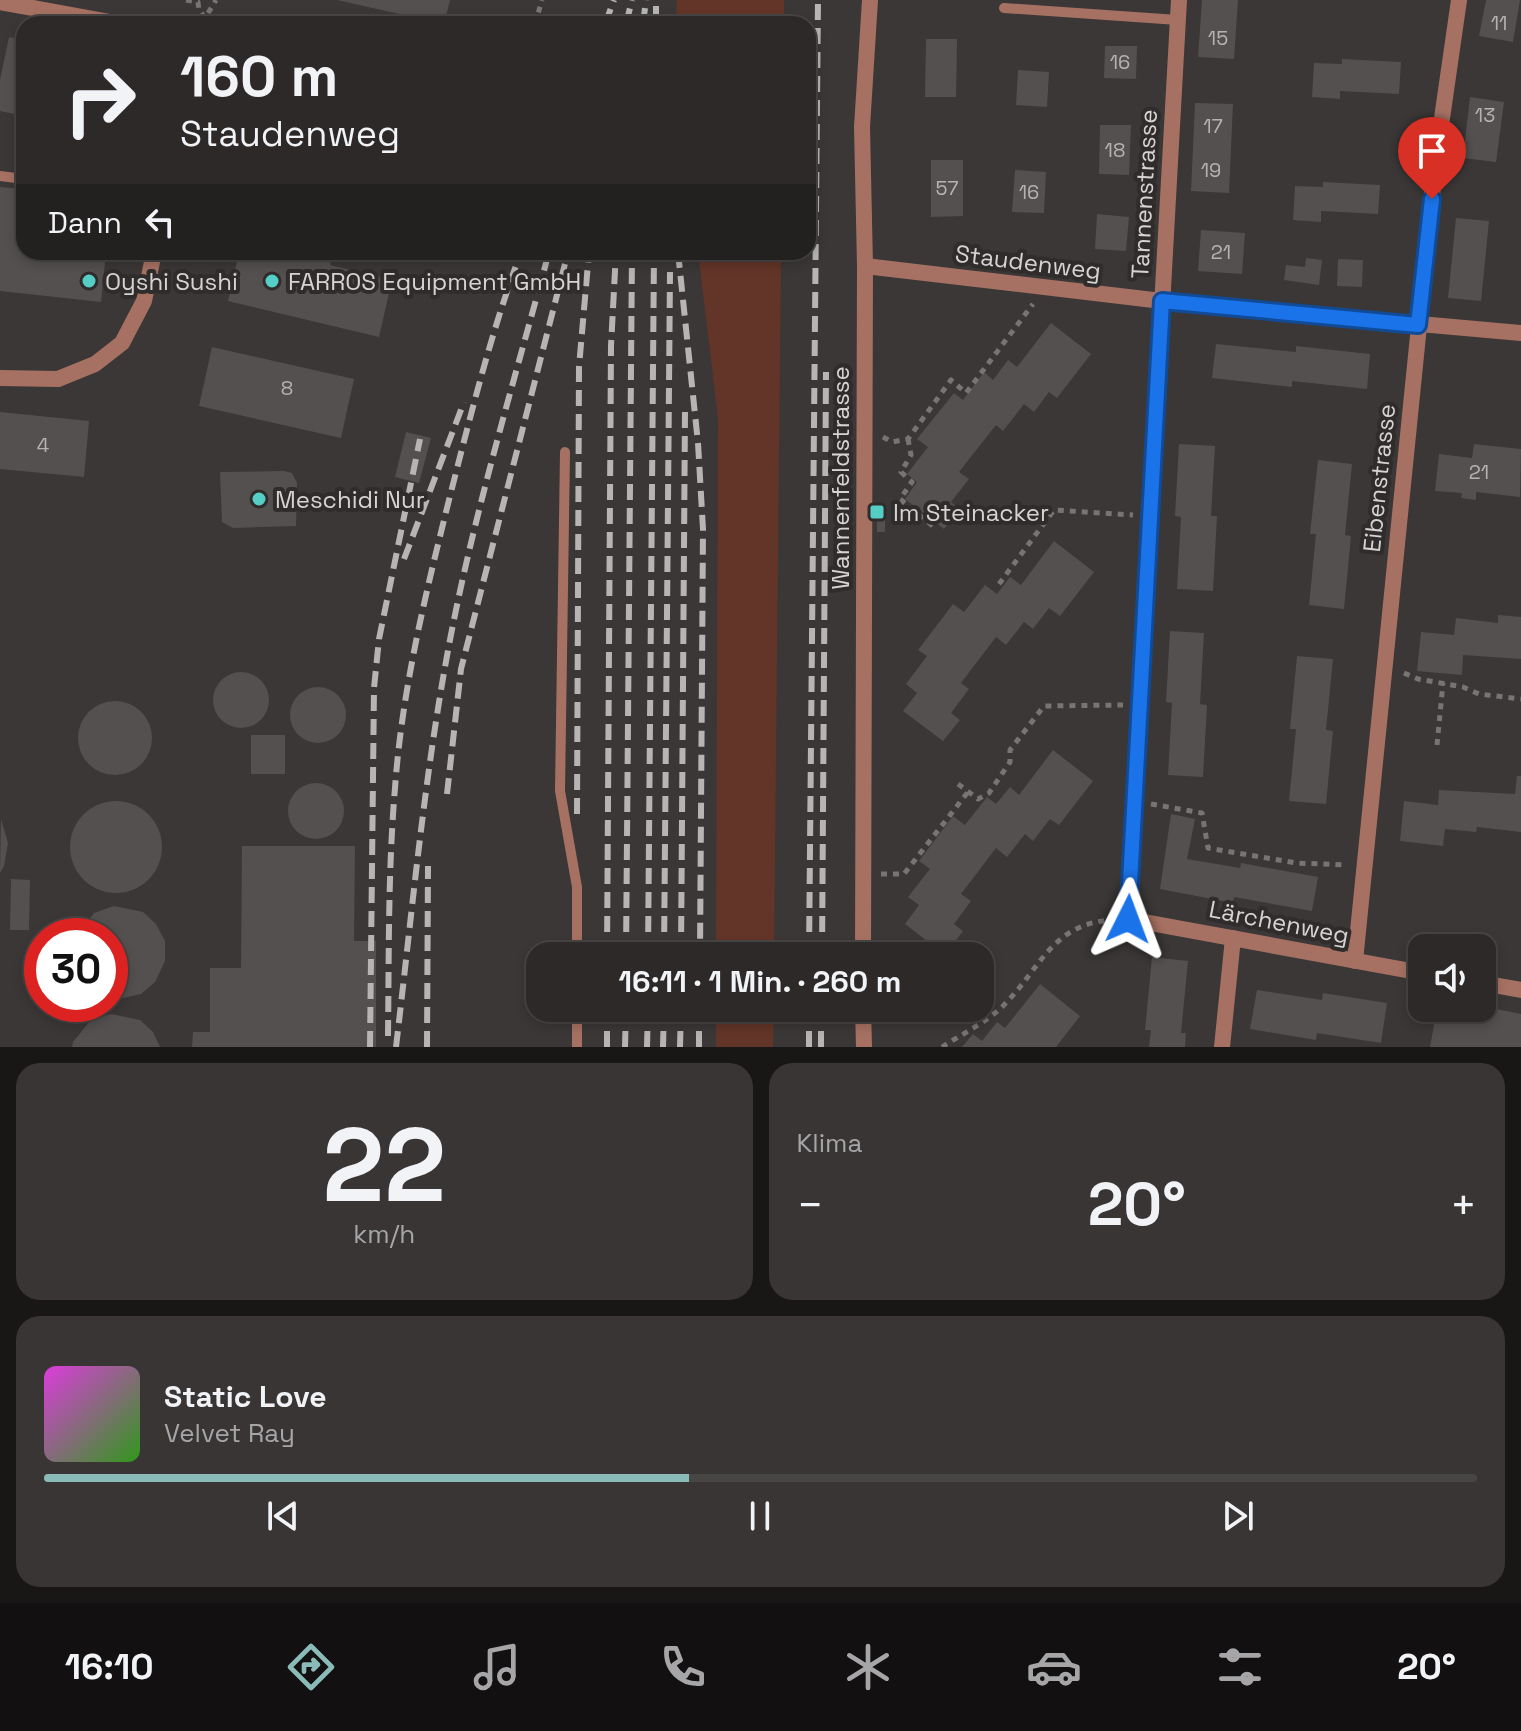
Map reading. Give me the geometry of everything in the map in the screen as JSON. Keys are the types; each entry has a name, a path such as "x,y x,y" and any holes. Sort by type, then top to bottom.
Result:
{"street":[{"name":"Wannenfeldstrasse","path":"863,942 865,266 862,127 870,0"},
{"name":"Tannenstrasse","path":"1128,919 1179,0"},
{"name":"Eibenstrasse","path":"1355,961 1435,167 1459,0"},
{"path":"0,2 77,16"},
{"path":"0,378 58,379 95,364 122,343 144,301 152,260"},
{"name":"Staudenweg","path":"865,266 1162,301 1521,333"},
{"name":"Lärchenweg","path":"1128,919 1408,970"},
{"path":"1222,1047 1233,938"},
{"path":"1496,986 1521,990"},
{"path":"863,1022 864,1047"}],"lane":[{"path":"1004,8 1178,20"},
{"path":"565,452 560,791 577,887 577,942"},
{"path":"577,1022 577,1047"}],"path":[{"path":"186,0 198,2 202,16"},
{"path":"864,435 880,435 892,442 908,439 951,380 966,393 1029,313 1035,288"},
{"path":"908,439 911,455 901,472 912,482 900,499 934,527"},
{"path":"999,584 1054,510 1150,516"},
{"path":"1406,658 1404,674 1479,694 1521,699"},
{"path":"1437,745 1443,682"},
{"path":"958,784 978,799 989,793 1010,762 1010,750 1044,706 1139,705"},
{"path":"863,874 904,874 968,792"},
{"path":"1134,801 1202,813 1208,848 1296,863 1332,863 1364,868"},
{"path":"942,1047 1003,1007 1040,959 1065,934 1095,921 1128,919"}],"shaded area":[{"path":"677,0 784,0 784,16 676,16"},
{"path":"699,260 781,260 774,942 716,942 718,418"},
{"path":"716,1022 774,1022 773,1047 716,1047"}],"building":[{"path":"337,0 450,0 446,16 408,16"},
{"path":"1202,0 1238,0 1234,59 1198,57"},
{"path":"1486,0 1520,0 1513,42 1479,36"},
{"path":"9,37 16,38 16,114 0,111 0,80"},
{"path":"926,39 957,39 956,97 925,97"},
{"path":"1105,46 1137,46 1136,79 1104,78"},
{"path":"1342,59 1401,62 1399,94 1340,91 1340,99 1312,97 1314,63 1342,64"},
{"path":"1018,70 1049,72 1047,107 1016,105"},
{"path":"1470,97 1504,102 1496,162 1463,158"},
{"path":"1195,103 1233,104 1229,193 1191,191"},
{"path":"1100,125 1131,125 1129,175 1099,174"},
{"path":"931,160 963,160 963,216 931,217"},
{"path":"1015,170 1046,172 1044,213 1012,212"},
{"path":"1323,182 1380,185 1378,214 1321,211 1321,222 1293,220 1295,186 1323,187"},
{"path":"0,187 16,188 16,260 105,260 101,302 0,291"},
{"path":"1097,214 1129,217 1126,251 1095,249"},
{"path":"1456,218 1489,221 1481,301 1448,298"},
{"path":"1201,230 1245,233 1242,274 1198,271"},
{"path":"1306,258 1322,260 1319,285 1284,280 1286,265 1305,267"},
{"path":"1338,259 1363,260 1362,287 1337,286"},
{"path":"237,260 331,260 330,265 392,280 379,337 228,301"},
{"path":"1051,323 1091,354 1057,398 1049,392 1034,412 1024,404 1003,431 996,425 959,472 969,479 951,502 960,509 944,529 905,499 917,482 907,474 928,447 917,439 954,393 963,400 984,372 993,380 1008,360 1017,367"},
{"path":"1216,344 1296,352 1296,346 1370,354 1367,389 1292,381 1292,387 1212,378"},
{"path":"212,347 354,379 341,438 199,406"},
{"path":"0,412 89,421 84,477 0,469"},
{"path":"406,432 431,438 419,483 395,477"},
{"path":"1179,444 1215,446 1211,516 1217,516 1213,591 1177,589 1181,517 1175,516"},
{"path":"1474,444 1521,449 1520,497 1476,492 1476,500 1461,498 1462,493 1435,491 1439,454 1472,458"},
{"path":"1318,460 1352,464 1345,535 1351,536 1344,609 1309,605 1316,534 1310,534"},
{"name":"Meschidi Nur","path":"220,472 292,473 297,483 296,526 233,528 222,522"},
{"path":"877,516 885,516 885,532 877,532"},
{"path":"1054,541 1094,572 1060,616 1049,608 1033,629 1024,622 1006,645 996,637 961,683 969,689 951,713 960,720 943,741 903,711 917,693 906,684 927,656 918,650 953,604 964,612 985,585 997,594 1010,577 1021,585"},
{"path":"1498,615 1521,617 1521,659 1463,655 1462,675 1417,671 1421,632 1454,635 1456,618 1498,623"},
{"path":"1170,631 1204,633 1200,704 1207,705 1203,777 1168,775 1172,703 1166,702"},
{"path":"1297,656 1333,659 1326,730 1333,731 1326,804 1289,801 1296,729 1290,729"},
{"path":"241,672 261,680 269,700 261,720 241,728 221,720 213,700 221,680"},
{"path":"318,687 338,695 346,715 338,735 318,743 298,735 290,715 298,695"},
{"path":"108,701 122,701 136,707 146,717 152,738 150,752 136,769 122,775 108,775 94,769 84,759 78,745 78,731 84,717 94,707"},
{"path":"251,735 285,735 285,774 251,774"},
{"path":"1053,750 1093,781 1059,825 1050,819 1033,841 1025,834 1007,857 996,848 961,894 971,901 954,924 963,931 955,942 928,942 905,924 919,905 908,897 930,869 919,861 953,816 965,825 987,797 996,804 1010,787 1019,795"},
{"path":"1517,776 1521,776 1521,832 1477,827 1476,832 1445,829 1443,846 1400,841 1404,801 1438,805 1439,790 1515,794"},
{"path":"316,783 336,791 344,811 336,831 316,839 296,831 288,811 296,791"},
{"path":"116,801 134,804 149,814 159,829 162,847 159,865 149,880 134,890 116,893 98,890 83,880 73,865 70,847 73,829 83,814 98,804"},
{"path":"1171,814 1195,819 1187,859 1240,868 1241,863 1318,877 1312,911 1234,897 1233,903 1160,889"},
{"path":"1,819 8,843 0,873"},
{"path":"242,846 355,846 354,941 376,941 376,1047 192,1047 193,1032 210,1032 210,968 241,968"},
{"path":"11,879 30,880 29,918 24,918 24,930 10,930"},
{"path":"114,906 143,912 156,924 165,941 165,961 155,982 141,994 128,997 128,918 90,918 94,913"},
{"path":"1152,957 1188,961 1181,1033 1186,1033 1185,1047 1149,1047 1151,1030 1145,1030"},
{"path":"1040,984 1080,1016 1056,1047 962,1047 973,1034 982,1041 997,1022 1005,1028"},
{"path":"1257,990 1322,1000 1323,993 1387,1003 1381,1043 1317,1033 1316,1040 1250,1029"},
{"path":"1496,1009 1521,1014 1521,1047 1430,1047 1434,1022 1496,1022"},
{"path":"128,1018 140,1020 153,1032 160,1047 72,1047 89,1022 128,1022"}],"railway":[{"path":"608,16 614,0"},
{"path":"628,16 632,0"},
{"path":"644,16 646,0"},
{"path":"816,212 818,0"},
{"path":"656,6 656,16"},
{"path":"388,1036 393,819 398,751 409,677 432,568 474,404 518,260"},
{"path":"396,1047 425,795 449,645 482,497 547,260"},
{"path":"447,794 461,669 566,260"},
{"path":"577,814 579,367 588,260"},
{"path":"607,942 611,346 616,260"},
{"path":"626,942 632,260"},
{"path":"648,942 654,260"},
{"path":"679,260 698,443 703,529 700,942"},
{"path":"809,942 816,260"},
{"path":"664,942 670,272"},
{"path":"822,942 826,372"},
{"path":"404,559 464,402"},
{"path":"681,942 685,411"},
{"path":"370,1047 374,688 379,639 420,439"},
{"path":"427,1047 428,866"},
{"path":"607,1022 607,1047"},
{"path":"625,1047 626,1022"},
{"path":"647,1047 648,1022"},
{"path":"663,1047 664,1022"},
{"path":"680,1047 681,1022"},
{"path":"699,1022 699,1047"},
{"path":"809,1022 809,1047"},
{"path":"821,1022 821,1047"}],"place":[{"name":"Oyshi Sushi","path":"89,281"},
{"name":"FARROS Equipment GmbH","path":"272,281"},
{"name":"Meschidi Nur","path":"259,499"},
{"name":"Im Steinacker","path":"877,512"}],"route":[{"path":"1128,919 1162,301 1418,325 1432,199"}]}
